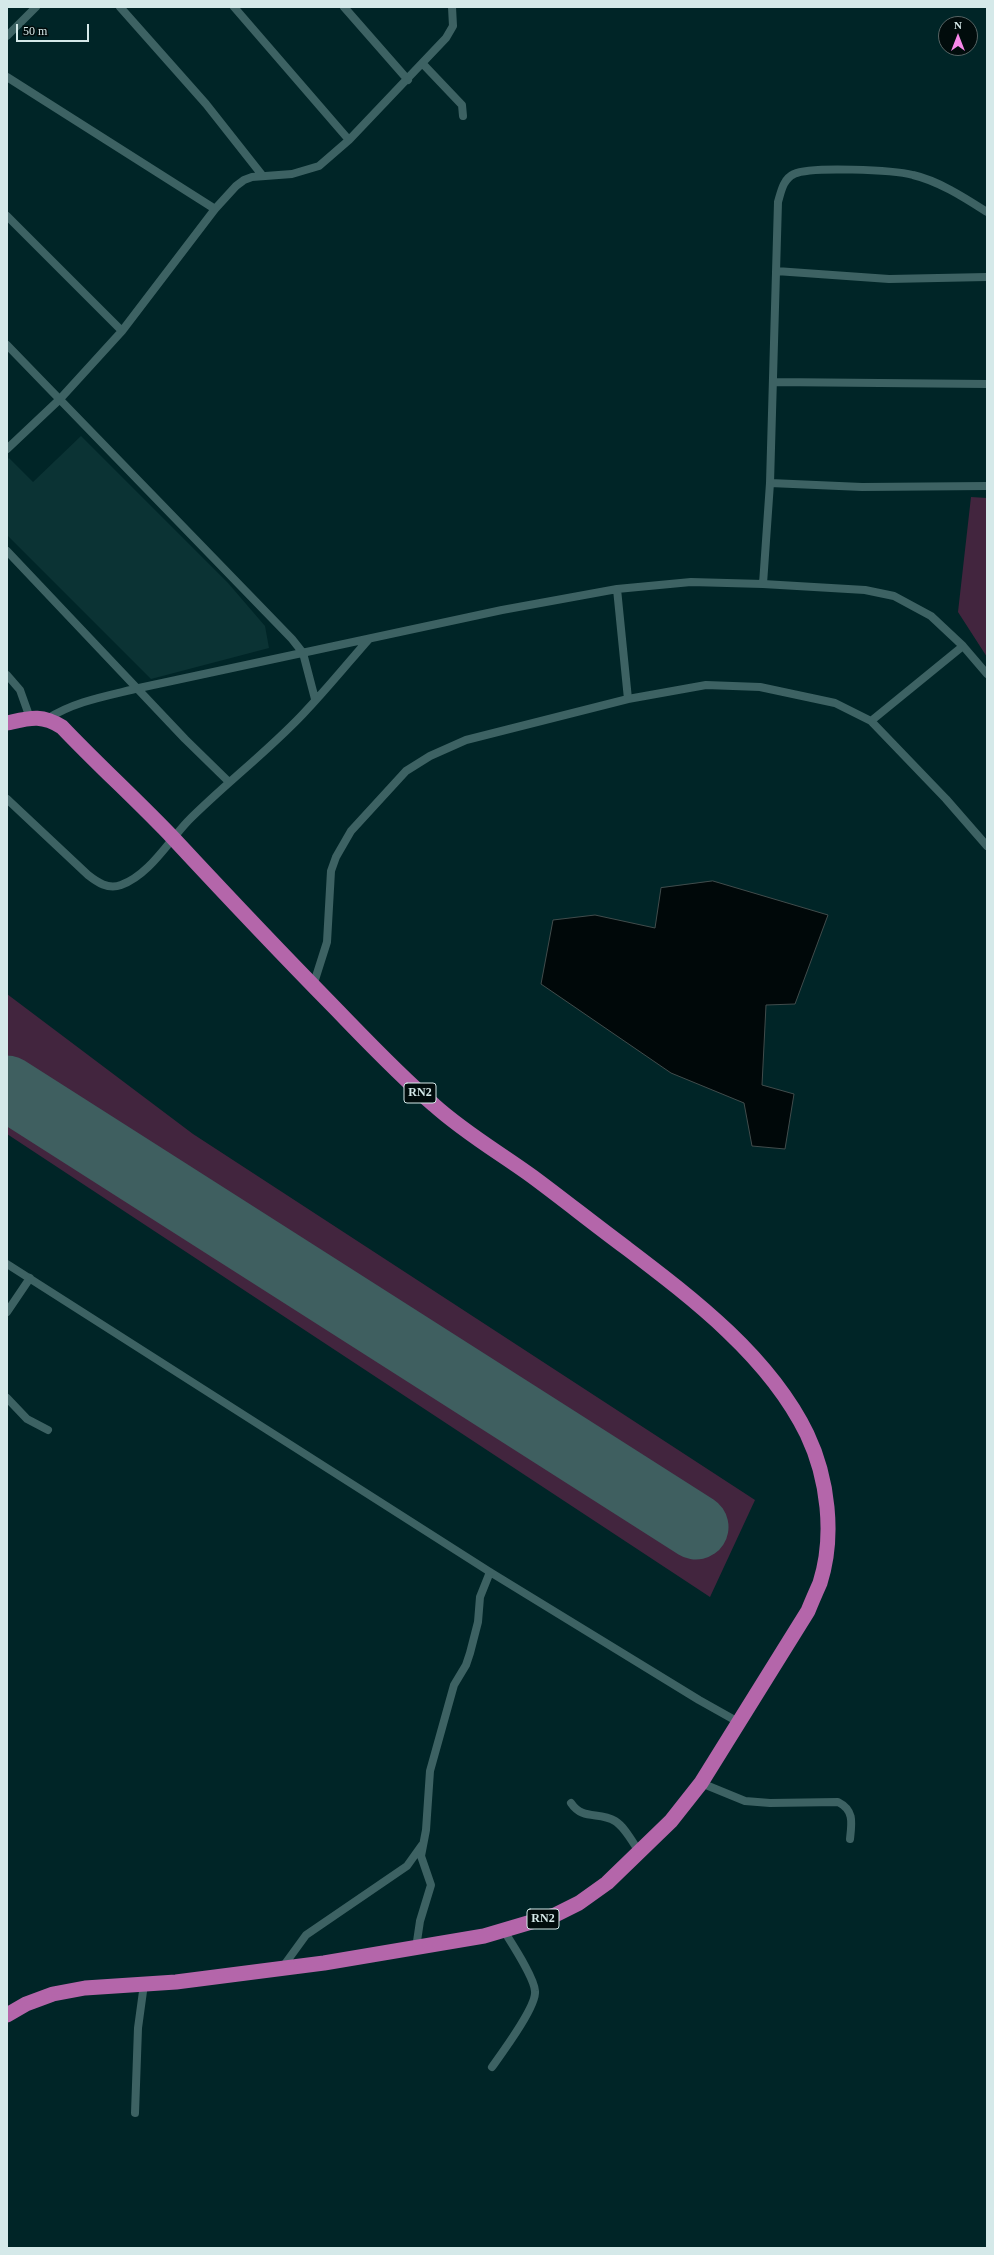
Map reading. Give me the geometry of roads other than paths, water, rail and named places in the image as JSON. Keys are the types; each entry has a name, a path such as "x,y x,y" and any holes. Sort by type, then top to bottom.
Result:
{"highway":[{"name":"RN2","path":"7,723 30,718 47,719 62,727 172,837 387,1062 465,1131 532,1176 675,1285 720,1323 764,1371 785,1399 806,1432 824,1481 826,1505 826,1541 820,1582 808,1611 740,1723 701,1783 671,1821 640,1853 607,1883 579,1903 555,1915 504,1931 416,1948 282,1968 144,1984 85,1988 53,1994 26,2004 7,2015"}],"street":[{"path":"120,7 206,104 262,175"},
{"path":"234,7 349,140"},
{"path":"344,7 408,80"},
{"path":"7,449 60,399 122,331 215,209 244,180 262,175 292,174 319,166 349,140 408,80 446,38 453,26 452,7"},
{"path":"7,36 30,9"},
{"path":"423,64 462,105 463,116"},
{"path":"7,77 215,209"},
{"path":"763,584 770,483 778,202 787,179 794,174 805,171 860,169 913,175 928,180 987,212"},
{"path":"7,216 122,331"},
{"path":"776,271 889,279 987,277"},
{"path":"7,345 283,629 303,653 315,699"},
{"path":"773,382 987,384"},
{"path":"770,483 862,487 987,486"},
{"path":"7,551 139,688 185,739 229,782"},
{"path":"47,719 65,708 81,702 139,688 502,610 617,589 670,582 763,584 865,590 894,596 931,616 963,646 987,674"},
{"path":"617,589 628,699"},
{"path":"7,799 98,883 108,886 122,885 145,869 172,837 304,713 369,639"},
{"path":"871,721 963,646"},
{"path":"7,675 20,690 30,718"},
{"path":"313,986 326,942 331,871 336,857 351,831 406,771 430,756 466,740 628,699 706,685 760,687 835,703 871,721 946,799 987,846"},
{"path":"7,1264 490,1572 699,1700 740,1723"},
{"path":"7,1312 30,1278"},
{"path":"7,1398 27,1419 48,1430"},
{"path":"416,1948 420,1922 431,1885 422,1856 426,1830 430,1771 454,1685 466,1665 470,1653 478,1622 480,1597 490,1572"},
{"path":"701,1783 745,1801 770,1803 838,1802 845,1806 851,1813 850,1839"},
{"path":"571,1803 576,1810 582,1813 609,1818 617,1822 640,1853"},
{"path":"282,1968 306,1935 407,1866 423,1844"},
{"path":"492,2067 522,2023 535,1998 535,1990 530,1979 504,1931"},
{"path":"135,2113 138,2028 144,1984"}]}
